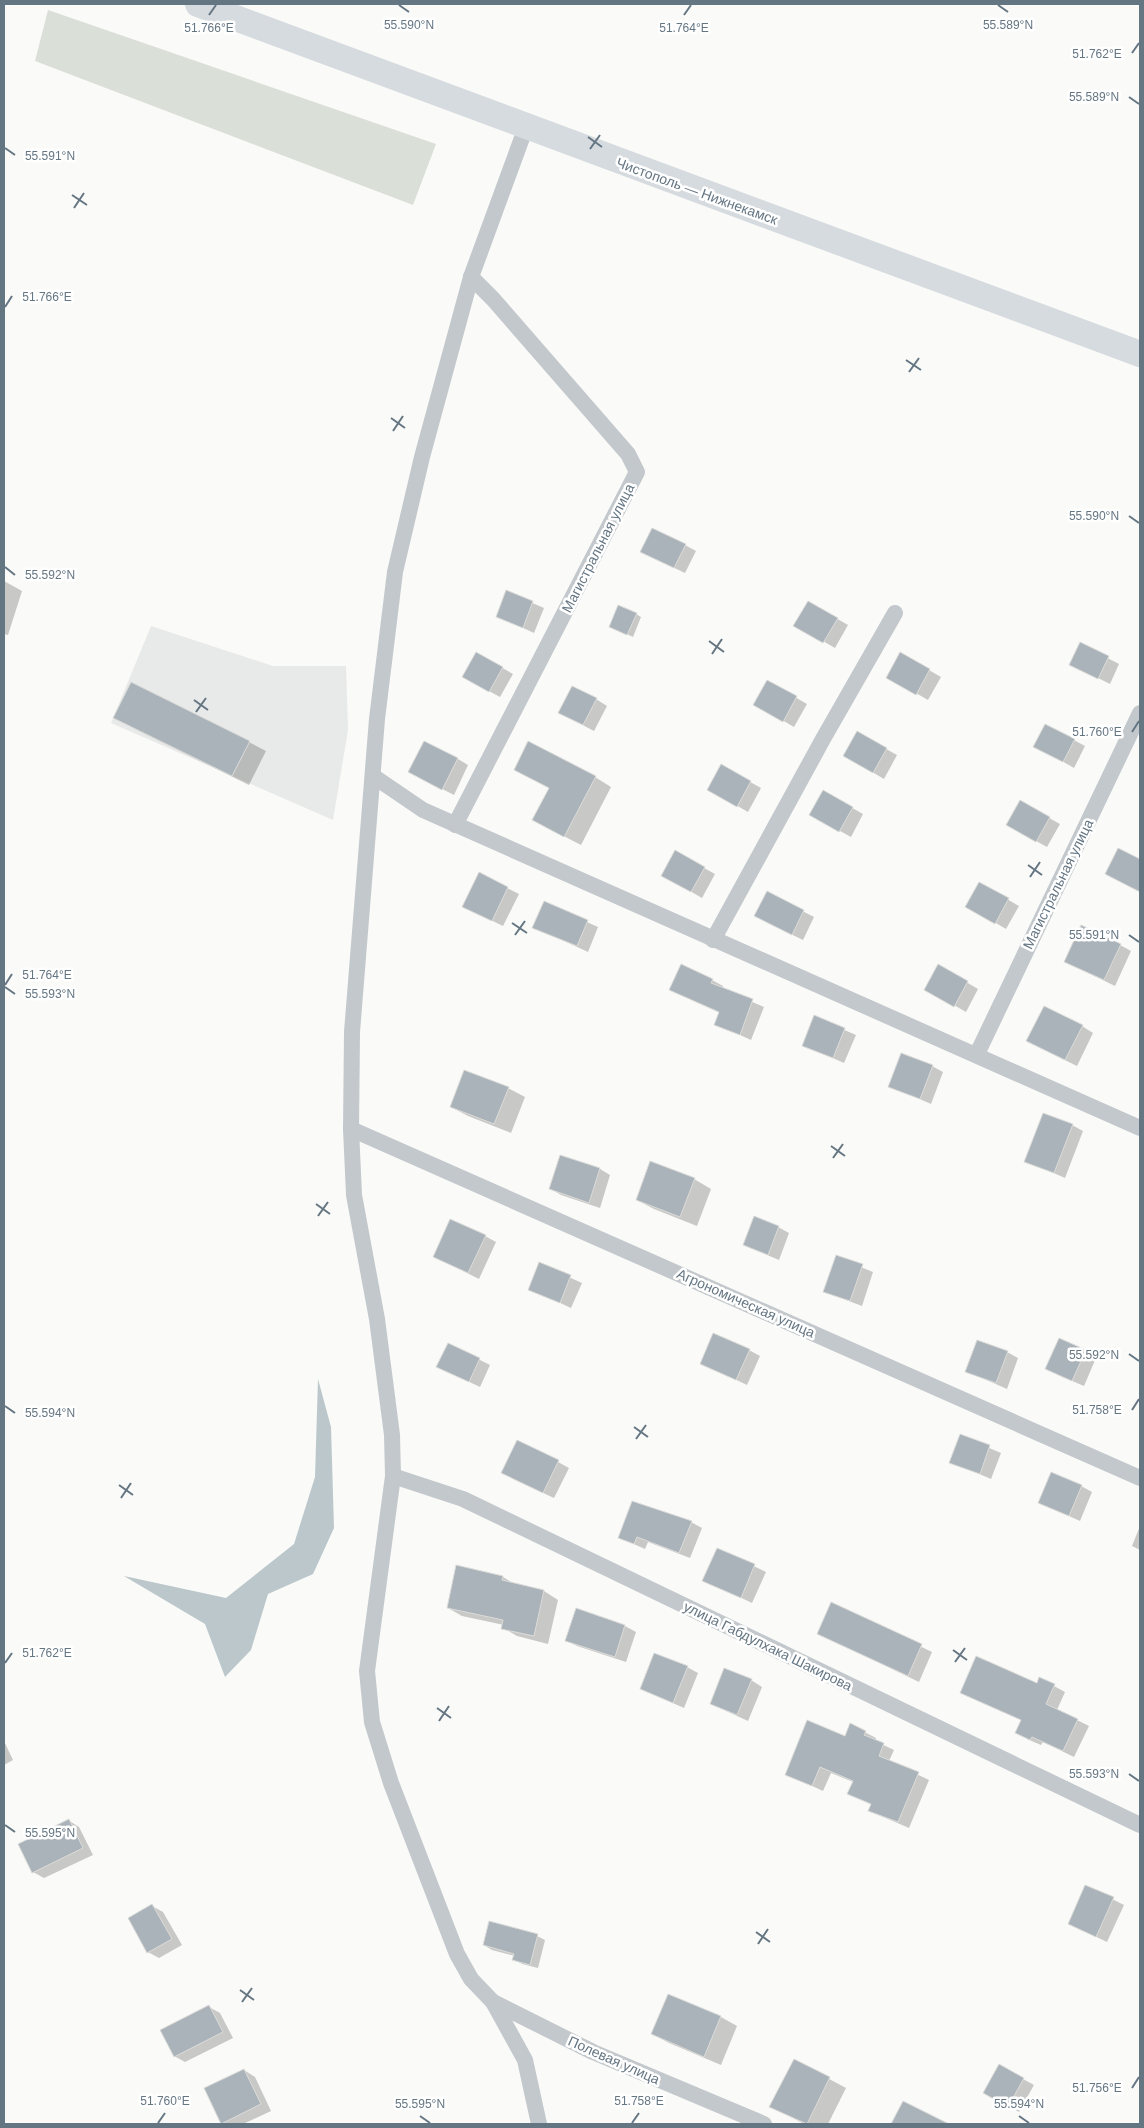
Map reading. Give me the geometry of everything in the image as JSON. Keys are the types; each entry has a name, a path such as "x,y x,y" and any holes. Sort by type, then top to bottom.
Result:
{"main road":[{"name":"Чистополь — Нижнекамск","path":"198,4 1140,354"}],"street":[{"path":"526,127 472,278 422,457 395,572 378,709 352,1032 351,1129 354,1195 377,1318 392,1436 393,1476 367,1671 372,1722 391,1783 457,1954 471,1979 493,2002 525,2060 539,2124"},
{"name":"Магистральная улица","path":"455,825 637,472 628,454 493,299 472,278"},
{"path":"713,940 823,739 895,613"},
{"name":"Магистральная улица","path":"977,1054 1140,713"},
{"path":"373,776 423,810 455,825 713,940 977,1054 1140,1128"},
{"name":"Агрономическая улица","path":"351,1129 1140,1478"},
{"name":"улица Габдулхака Шакирова","path":"393,1476 463,1499 1140,1825"},
{"name":"Полевая улица","path":"493,2002 593,2052 764,2124"}],"shaded area":[{"path":"48,10 436,144 413,205 35,61"},
{"path":"151,626 273,666 346,666 348,730 333,820 111,723"},
{"path":"318,1379 331,1427 334,1528 313,1574 268,1594 251,1650 225,1677 205,1624 124,1576 226,1598 294,1544 315,1477"}],"building":[{"path":"652,528 686,544 674,568 640,552"},
{"path":"506,590 533,601 523,628 496,617"},
{"path":"808,601 838,618 823,643 793,626"},
{"path":"618,605 637,613 627,635 609,627"},
{"path":"1080,642 1109,656 1098,679 1069,665"},
{"path":"476,652 503,667 489,692 462,677"},
{"path":"900,652 930,669 916,695 886,678"},
{"path":"767,680 797,696 783,722 753,705"},
{"path":"131,682 250,741 232,776 113,718"},
{"path":"572,686 597,698 583,725 558,713"},
{"path":"1045,724 1075,739 1063,762 1033,747"},
{"path":"857,731 887,748 873,773 843,756"},
{"path":"424,741 458,758 442,790 408,772"},
{"path":"528,741 596,776 564,837 532,820 549,788 514,770"},
{"path":"721,764 751,781 737,807 707,790"},
{"path":"823,790 853,807 839,832 809,815"},
{"path":"1020,800 1050,817 1036,842 1006,825"},
{"path":"1118,848 1140,859 1140,892 1105,874"},
{"path":"675,850 705,867 691,892 661,876"},
{"path":"479,872 508,887 492,921 462,907"},
{"path":"979,882 1009,898 995,924 965,907"},
{"path":"767,891 804,910 792,935 754,916"},
{"path":"544,901 588,920 577,946 532,928"},
{"path":"1081,925 1121,944 1104,980 1064,962"},
{"path":"681,964 713,979 711,983 753,999 740,1035 714,1025 719,1012 669,990"},
{"path":"938,964 968,981 954,1007 924,990"},
{"path":"1044,1006 1083,1025 1065,1060 1026,1041"},
{"path":"814,1015 845,1028 833,1058 802,1046"},
{"path":"901,1053 933,1065 920,1099 888,1087"},
{"path":"464,1070 509,1087 494,1124 450,1107"},
{"path":"1043,1113 1073,1124 1054,1173 1024,1162"},
{"path":"560,1155 600,1168 589,1203 549,1189"},
{"path":"650,1161 695,1178 680,1217 636,1200"},
{"path":"754,1216 779,1226 768,1255 743,1245"},
{"path":"450,1219 486,1235 468,1273 433,1257"},
{"path":"836,1255 863,1264 850,1301 823,1292"},
{"path":"539,1262 571,1275 560,1303 528,1290"},
{"path":"713,1333 750,1349 736,1380 700,1364"},
{"path":"1059,1338 1086,1350 1072,1381 1045,1369"},
{"path":"977,1340 1008,1351 996,1383 965,1372"},
{"path":"448,1343 480,1358 469,1382 436,1367"},
{"path":"960,1434 990,1445 980,1474 949,1463"},
{"path":"517,1440 559,1460 543,1493 501,1473"},
{"path":"1051,1472 1082,1485 1069,1516 1038,1503"},
{"path":"632,1501 692,1521 679,1553 637,1537 634,1544 618,1538"},
{"path":"717,1548 755,1564 741,1598 702,1581"},
{"path":"456,1565 503,1576 502,1580 544,1590 534,1636 501,1629 503,1620 447,1608"},
{"path":"831,1602 922,1644 908,1676 817,1634"},
{"path":"576,1608 625,1625 615,1657 565,1641"},
{"path":"654,1653 688,1666 673,1703 640,1689"},
{"path":"976,1656 1037,1683 1039,1677 1055,1684 1046,1704 1078,1719 1063,1751 1032,1737 1030,1740 1015,1733 1021,1720 960,1693"},
{"path":"724,1668 752,1679 737,1715 710,1704"},
{"path":"807,1720 845,1736 850,1723 866,1731 864,1735 884,1743 879,1756 919,1772 898,1822 868,1811 871,1804 847,1794 853,1781 820,1767 812,1786 785,1775"},
{"path":"69,1819 83,1848 32,1873 18,1844"},
{"path":"1085,1885 1114,1897 1096,1937 1068,1924"},
{"path":"152,1904 172,1939 147,1953 128,1918"},
{"path":"489,1921 538,1934 530,1965 512,1960 514,1954 483,1945"},
{"path":"668,1994 721,2016 704,2057 651,2034"},
{"path":"209,2005 223,2032 174,2057 160,2030"},
{"path":"794,2059 830,2077 807,2124 769,2107"},
{"path":"999,2064 1024,2078 1008,2107 983,2093"},
{"path":"244,2069 261,2104 221,2124 204,2088"},
{"path":"903,2101 949,2124 891,2124"}]}
